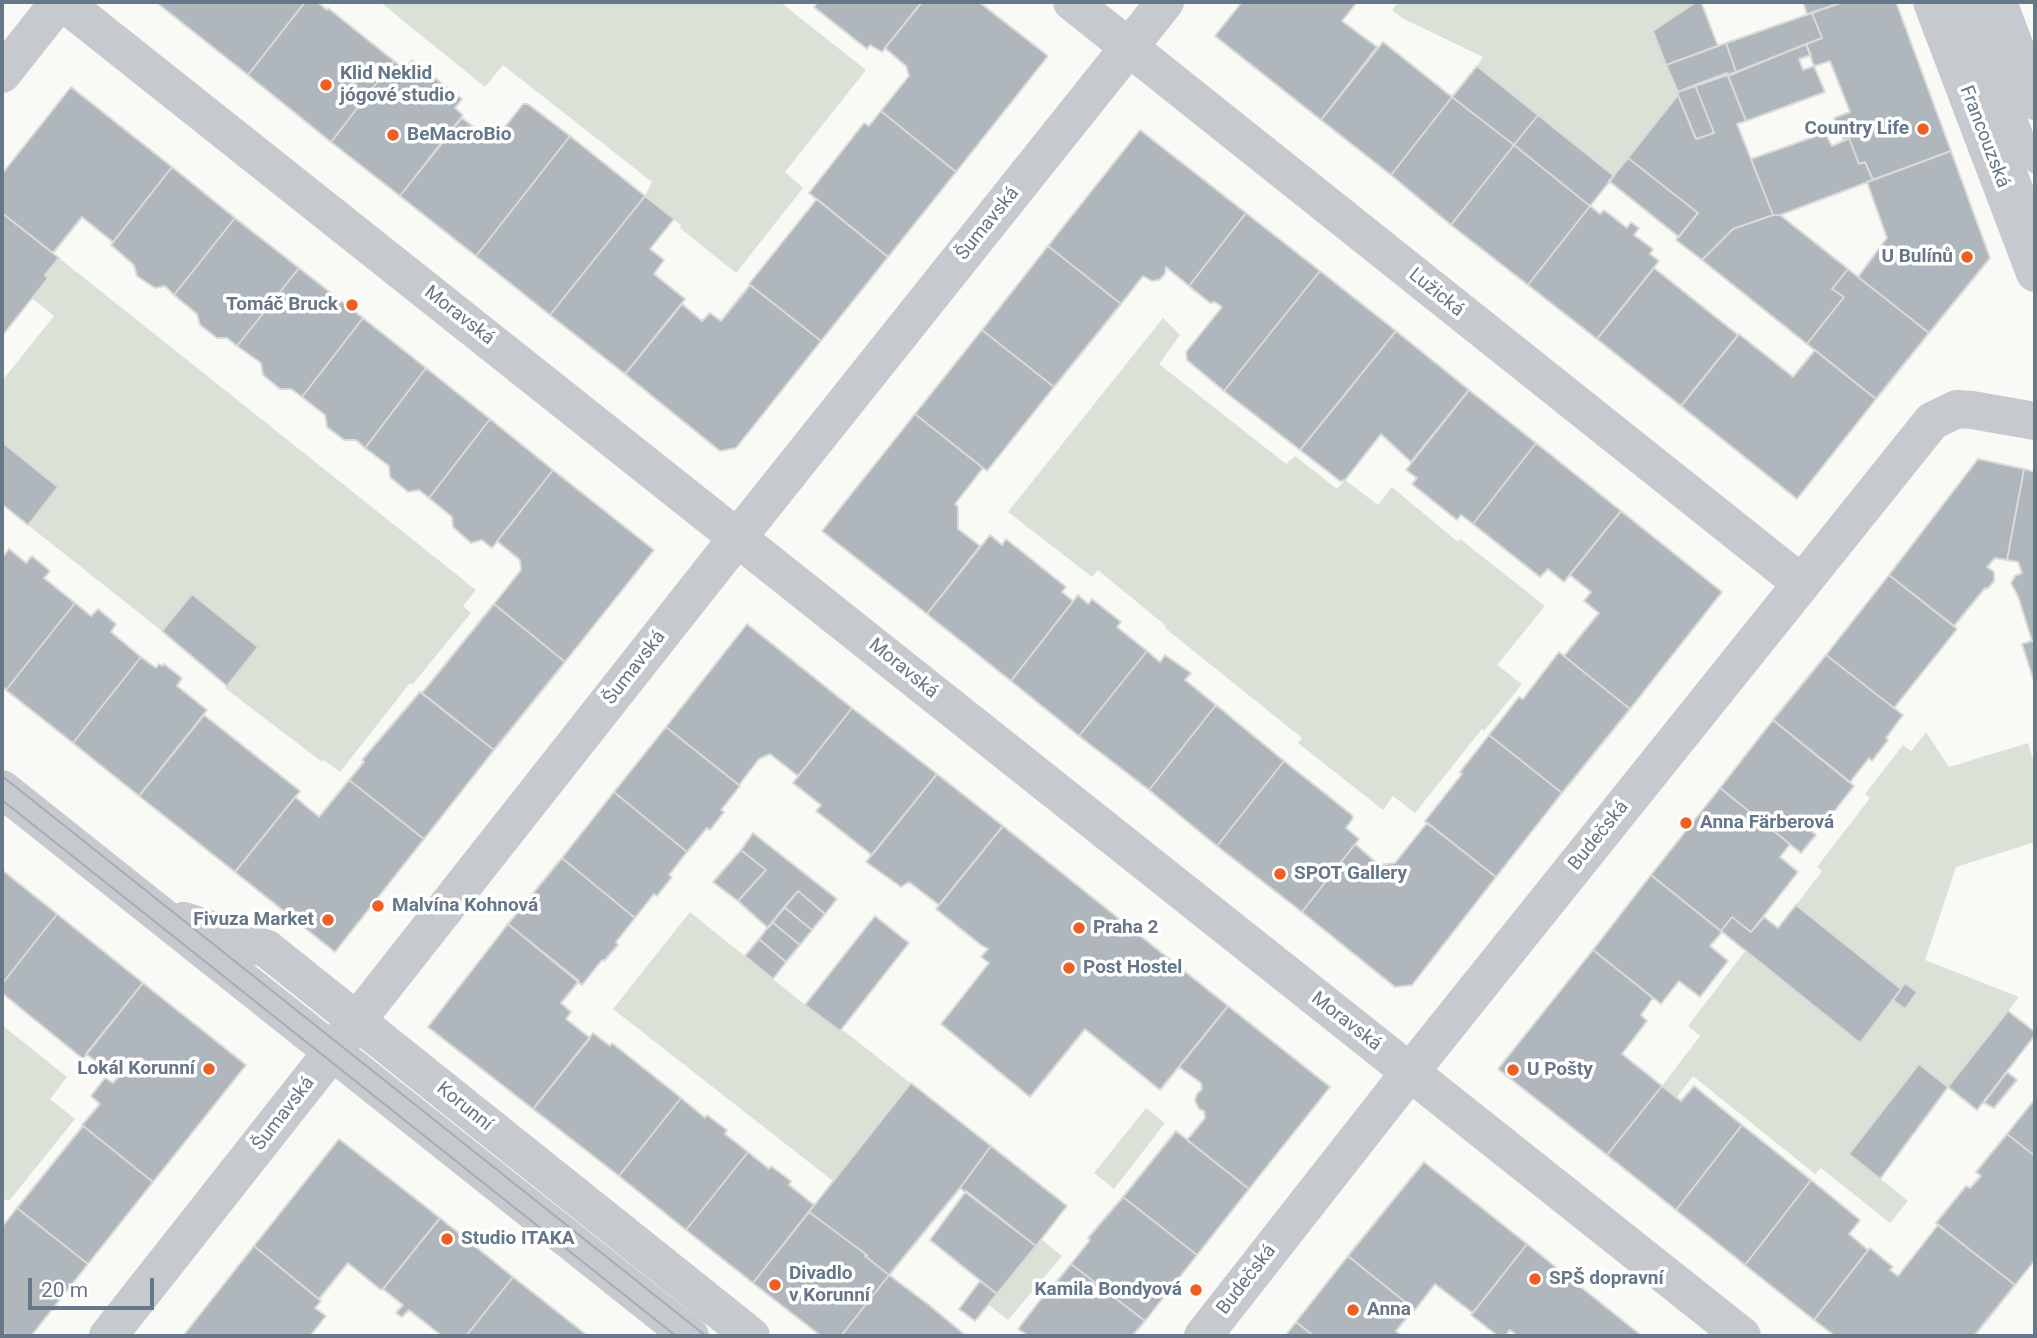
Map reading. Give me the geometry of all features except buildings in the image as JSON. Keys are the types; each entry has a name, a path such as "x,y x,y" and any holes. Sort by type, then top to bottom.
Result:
{"street":[{"path":"2,74 61,2"},
{"name":"Moravská","path":"61,2 1742,1336"},
{"name":"Lužická","path":"1072,2 1801,583"},
{"name":"Šumavská","path":"108,1336 738,537 1165,2"},
{"name":"Francouzská","path":"1932,2 2035,274"},
{"path":"1998,2 2035,102"},
{"name":"Budečská","path":"1203,1336 1410,1072 1933,421 1957,409 2035,421"},
{"name":"Korunní","path":"2,789 690,1336"},
{"name":"Korunní","path":"159,913 267,949 751,1336"}],"lane":[{"path":"1954,2 2035,218"},
{"path":"1973,2 2035,164"}],"shaded area":[{"path":"380,2 780,2 866,70 785,172 803,188 736,273 645,196 652,182 503,65 485,87"},
{"path":"1398,2 1696,2 1653,31 1678,95 1614,176 1477,66 1483,57 1402,18 1392,10"},
{"path":"59,258 476,590 463,606 471,613 412,685 410,683 340,772 324,760 322,762 225,688 258,647 193,594 162,631 28,525 58,487 2,442 2,381 54,316 32,298"},
{"path":"1163,318 1180,335 1159,364 1286,464 1295,456 1337,489 1345,480 1378,505 1392,487 1458,542 1460,539 1545,606 1497,665 1522,684 1415,813 1393,796 1383,810 1298,743 1302,738 1165,628 1166,626 1098,570 1092,577 1008,512"},
{"path":"1926,732 1949,767 2028,743 2035,766 2035,842 1956,867 1925,960 2019,997 1948,1087 1919,1064 1849,1153 1908,1201 1890,1223 1821,1168 1815,1174 1693,1076 1677,1097 1662,1086 1700,1036 1688,1026 1746,950 1860,1043 1893,1000 1905,1009 1917,992 1906,983 1901,989 1796,905 1822,871 1817,867 1870,798 1865,794 1903,745 1911,751"},
{"path":"690,912 805,1005 841,1032 843,1030 910,1083 833,1181 613,1009"},
{"path":"2,1025 67,1077 50,1099 75,1119 9,1201 6,1199 2,1203"},
{"path":"1146,1108 1165,1123 1114,1189 1094,1173"},
{"path":"1041,1239 1062,1256 1008,1320 989,1305"}],"tram line":[{"path":"2,776 706,1336"},
{"path":"2,800 676,1336"}],"place":[{"name":"Klid Neklid jógové studio","path":"326,85"},
{"name":"Country Life","path":"1923,129"},
{"name":"BeMacroBio","path":"393,135"},
{"name":"U Bulínů","path":"1967,257"},
{"name":"Tomáč Bruck","path":"352,305"},
{"name":"Anna Fӓrberová","path":"1686,823"},
{"name":"SPOT Gallery","path":"1280,874"},
{"name":"Malvína Kohnová","path":"378,906"},
{"name":"Fivuza Market","path":"328,920"},
{"name":"Praha 2","path":"1079,928"},
{"name":"Post Hostel","path":"1069,968"},
{"name":"Lokál Korunní","path":"209,1069"},
{"name":"U Pošty","path":"1513,1070"},
{"name":"Studio ITAKA","path":"447,1239"},
{"name":"SPŠ dopravní","path":"1535,1279"},
{"name":"Divadlo v Korunní","path":"775,1285"},
{"name":"Kamila Bondyová","path":"1196,1290"},
{"name":"Anna","path":"1353,1310"}]}
